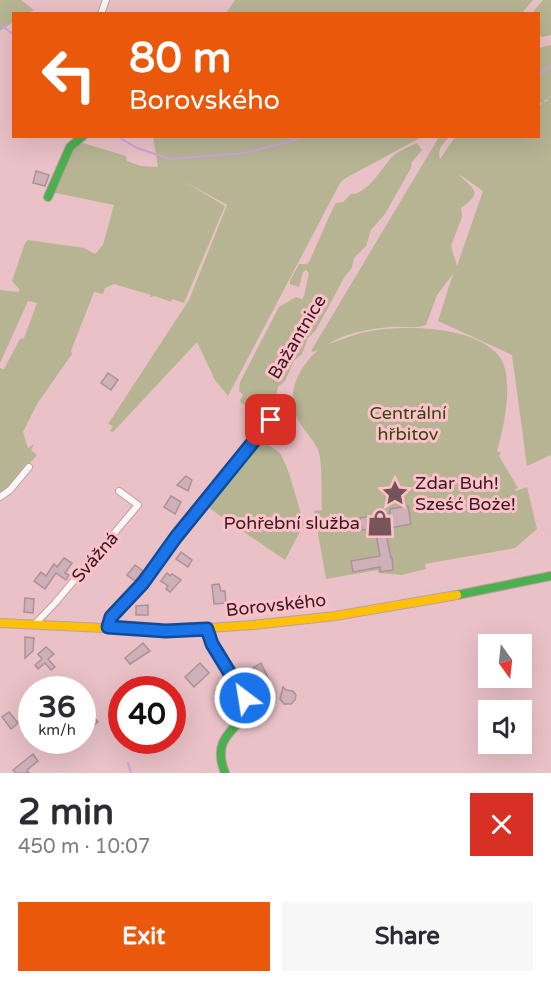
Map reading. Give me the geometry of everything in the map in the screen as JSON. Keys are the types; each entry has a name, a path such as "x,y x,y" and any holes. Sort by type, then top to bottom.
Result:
{"main road":[{"path":"48,197 70,147 81,138"},
{"path":"108,627 111,617 143,583 176,537 271,420"},
{"name":"Borovského","path":"0,623 166,631 207,629 335,616 440,599 551,576"},
{"path":"207,629 212,644 245,698 248,713 220,743 219,755 225,773"}],"street":[{"path":"0,497 10,490 29,467"},
{"name":"Svážná","path":"34,625 138,505 119,490"}],"path":[{"path":"528,12 539,0"},
{"name":"Bažantnice","path":"271,420 275,406 434,138"},
{"path":"513,555 541,541 551,530"},
{"path":"334,606 460,585 466,589"},
{"path":"176,676 212,644"},
{"path":"57,773 108,733"}],"green space":[{"path":"0,0 21,0 34,10 12,12 12,23 0,31"},
{"path":"235,0 533,0 523,12 227,12"},
{"path":"543,0 551,0 551,35 540,36 540,12 533,12"},
{"name":"Centrální hřbitov","path":"551,45 551,455 527,466 512,355 438,321 453,274 437,295 426,325 368,330 351,334 328,344 371,331 421,328 457,333 488,346 499,356 506,376 507,403 497,451 501,453 499,456 518,488 515,489 516,491 527,487 537,529 515,548 425,564 426,569 401,575 379,573 378,570 326,579 314,511 322,510 320,455 295,413 293,393 295,384 304,365 318,350 311,351 438,138 448,138 440,149 440,159 454,138 540,138 540,48","holes":["459,174 483,191 457,266 451,246 462,217 461,208 473,198 474,194 472,187"]},
{"path":"153,138 420,138 340,183 228,396 215,380 197,342 113,432 110,431 113,426 108,424 189,300 227,205 182,180 225,206 184,303 172,299 171,302 155,296 150,297 151,295 114,284 105,288 103,294 94,292 71,351 72,354 37,404 23,432 28,448 34,444 31,450 37,455 0,495 0,368 4,369 20,339 24,338 37,303 28,301 0,363 0,290 18,292 20,290 12,281 28,240 84,248 95,254 103,245 114,205 51,192 72,146 83,143 126,156 127,161 141,166 158,167"},
{"path":"417,143 422,150 412,162 411,168 385,214 371,230 366,246 354,258 352,268 345,276 316,330 308,338 302,354 294,361 285,381 278,387 276,396 268,405 253,402 249,407 241,403 243,395 239,391 240,382 279,307 296,297 302,299 304,296 309,273 306,270 303,272 299,287 290,284 290,281 299,264 307,264 310,260 336,203 343,202 351,194 363,190 394,155"},
{"path":"261,439 281,454 304,524 285,560 206,506"}],"building":[{"path":"36,171 49,175 45,186 33,183"},
{"path":"108,373 118,380 111,390 101,383"},
{"path":"186,476 192,480 188,491 177,485"},
{"path":"171,496 181,502 175,514 164,507"},
{"path":"408,506 411,524 385,529 393,570 380,572 380,567 353,572 351,561 380,556 375,528 362,530 360,518 390,513 390,509"},
{"path":"181,552 192,560 188,567 176,559"},
{"path":"64,558 72,563 65,573 69,575 66,580 56,573 45,589 34,581 41,572 46,576 54,564 57,567"},
{"path":"135,565 143,571 135,581 127,575"},
{"path":"167,573 181,580 170,592 166,589 168,586 161,581"},
{"path":"219,584 221,591 225,591 226,603 214,604 212,585"},
{"path":"25,598 34,599 33,613 24,612"},
{"path":"148,605 148,615 136,615 136,606"},
{"path":"25,637 34,638 33,651 25,658"},
{"path":"143,643 150,651 130,664 125,658"},
{"path":"46,647 54,654 48,659 55,667 51,670 45,663 38,669 35,665 42,659 38,654"},
{"path":"200,663 209,673 194,687 186,676"},
{"path":"261,663 269,680 263,683 253,668"},
{"path":"218,684 222,686 224,684 231,693 223,699 216,690"},
{"path":"283,687 293,691 296,695 291,704 284,704 280,699"},
{"path":"253,691 255,694 260,691 266,703 255,708 249,694"},
{"path":"9,712 18,723 11,729 2,717"},
{"path":"33,754 38,761 27,770 29,773 16,773 13,770"}],"waterway":[{"path":"0,24 12,33"},
{"path":"540,73 551,65"},
{"path":"120,138 137,148 170,159 244,153 298,138"},
{"path":"128,763 131,773"}],"traffic: fast":[{"path":"48,197 70,147 81,138"},
{"path":"457,595 551,576"},
{"path":"207,629 235,680 248,713 229,733 222,746 221,754 225,773"}],"traffic: slow":[{"path":"0,623 166,631 335,616 457,595"}],"traffic: jam":[{"path":"108,627 115,614 145,581 271,420"}],"place":[{"name":"Zdar Buh! Sześć Boże!","path":"395,493"},
{"name":"Pohřební služba","path":"380,523"}],"route":[{"path":"245,698 212,644 207,629 166,631 108,627 111,617 143,583 176,537 271,420"}]}
